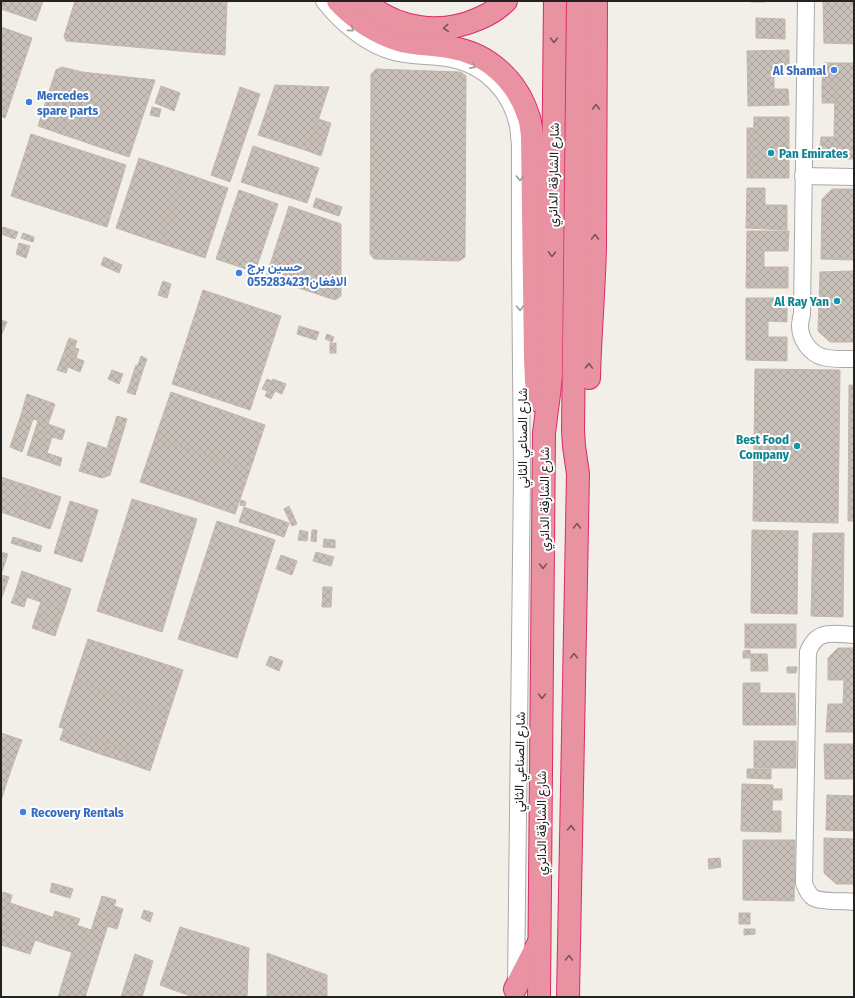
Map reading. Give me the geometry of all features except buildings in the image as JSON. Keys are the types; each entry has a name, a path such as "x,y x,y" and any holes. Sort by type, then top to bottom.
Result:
{"highway":[{"path":"338,1 360,21 388,36 402,41 424,45 462,49 482,58 495,66 506,77 516,89 523,102 529,116 532,136 535,364 536,382 544,433"},
{"path":"364,1 372,8 389,18 408,26 428,29 449,28 468,24 487,15 506,1"},
{"name":"شارع الشارقة الدائري","path":"540,997 544,433 550,394 551,375 555,1"},
{"name":"شارع الشارقة الدائري","path":"568,997 578,474 573,430 578,1"},
{"path":"578,474 585,450 587,434 594,274 596,220 596,1"},
{"path":"515,993 540,939"}],"street":[{"name":"شارع الصناعي الثاني","path":"324,1 341,20 358,35 393,52 451,59 466,63 481,70 504,92 512,108 518,126 520,144 522,474 515,993"},
{"path":"806,1 802,314 807,327 823,350 834,359 854,359"},
{"path":"803,176 854,178"},
{"path":"854,635 837,634 828,638 813,651 808,659 804,874 815,889 830,901 854,902"}],"place":[{"name":"Al Shamal","path":"834,70"},
{"name":"Mercedes spare parts","path":"29,102"},
{"name":"Pan Emirates","path":"771,153"},
{"name":"حسين برج الافغان0552834231","path":"239,273"},
{"name":"Al Ray Yan","path":"837,301"},
{"name":"Best Food Company","path":"797,446"},
{"name":"Recovery Rentals","path":"23,812"}]}
